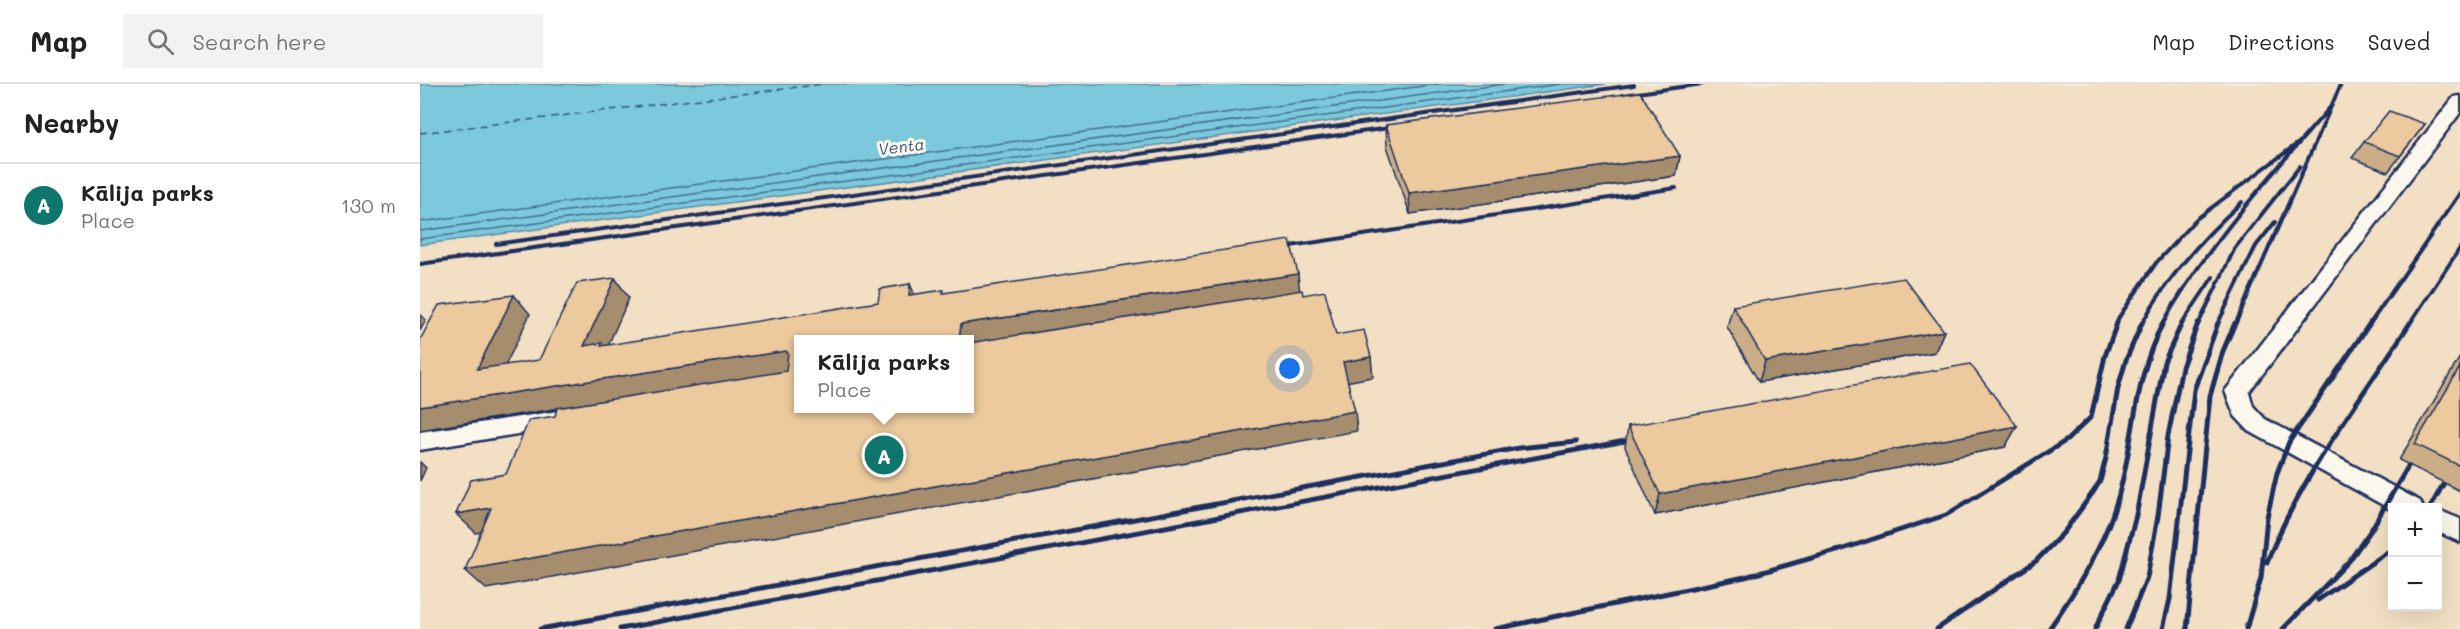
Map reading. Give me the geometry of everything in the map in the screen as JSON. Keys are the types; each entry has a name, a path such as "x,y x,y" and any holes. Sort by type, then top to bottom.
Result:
{"street":[{"path":"2404,503 2257,424 2243,410 2237,391 2460,101"},
{"path":"420,441 586,415"},
{"path":"2442,523 2460,531"}],"shaded area":[{"path":"1606,84 2460,84 2460,629 420,629 420,245"}],"water":[{"name":"Venta","path":"420,84 1606,84 420,245"}],"building":[{"path":"1640,92 1680,156 1409,193 1386,125"},
{"path":"2389,111 2425,124 2400,156 2364,142"},
{"path":"1290,240 1298,274 961,324 960,335 794,335 794,413 974,413 974,342 1302,290 1303,295 1325,291 1336,335 1364,330 1371,357 1343,362 1355,411 465,570 491,508 456,514 471,480 506,474 529,420 555,416 557,408 786,371 788,353 786,351 420,407 420,340 439,305 514,295 477,369 539,360 577,283 615,278 584,346 602,343 601,346 878,302 880,289 910,284 909,295 944,290 943,293"},
{"path":"1904,278 1944,331 1765,361 1733,306"},
{"path":"1970,364 2017,426 1660,494 1628,426"},
{"path":"2460,367 2460,466 2415,444"}],"ferry route":[{"path":"420,133 824,84"}],"railway":[{"path":"1623,95 1703,84"},
{"path":"2332,106 2341,84"},
{"path":"496,244 1634,85"},
{"path":"2162,325 2179,296 2219,239 2332,106"},
{"path":"2235,325 2332,106"},
{"path":"420,264 1403,126"},
{"path":"2116,325 2119,317 2156,263 2195,220 2298,143"},
{"path":"2198,325 2235,248 2300,166"},
{"path":"1277,248 1676,188"},
{"path":"2369,325 2460,193"},
{"path":"2142,324 2186,259 2242,202"},
{"path":"2217,325 2256,246 2275,222"},
{"path":"2409,325 2460,248"},
{"path":"2181,325 2213,277"},
{"path":"1495,629 1745,577 1840,550 1946,515 2067,440 2091,417 2105,356 2117,323"},
{"path":"2126,629 2147,577 2158,516 2168,436 2182,367 2198,323"},
{"path":"2163,629 2170,599 2194,390 2218,323"},
{"path":"2187,629 2210,396 2223,351 2235,323"},
{"path":"2246,629 2261,578 2267,517 2277,473 2289,442 2370,323"},
{"path":"2267,562 2281,530 2314,469 2410,323"},
{"path":"1937,629 2036,561 2064,532 2094,491 2100,481 2106,458 2118,388 2126,360 2142,324"},
{"path":"2049,629 2084,575 2111,519 2123,478 2142,379 2154,341 2162,325"},
{"path":"2095,629 2119,580 2137,511 2164,362 2181,325"},
{"path":"620,629 1641,438"},
{"path":"540,629 1519,448 1576,442"},
{"path":"2283,629 2349,561 2371,530 2417,451"},
{"path":"2433,503 2460,454"},
{"path":"2318,600 2388,552"}],"place":[{"name":"Kālija parks","path":"884,455"}]}
